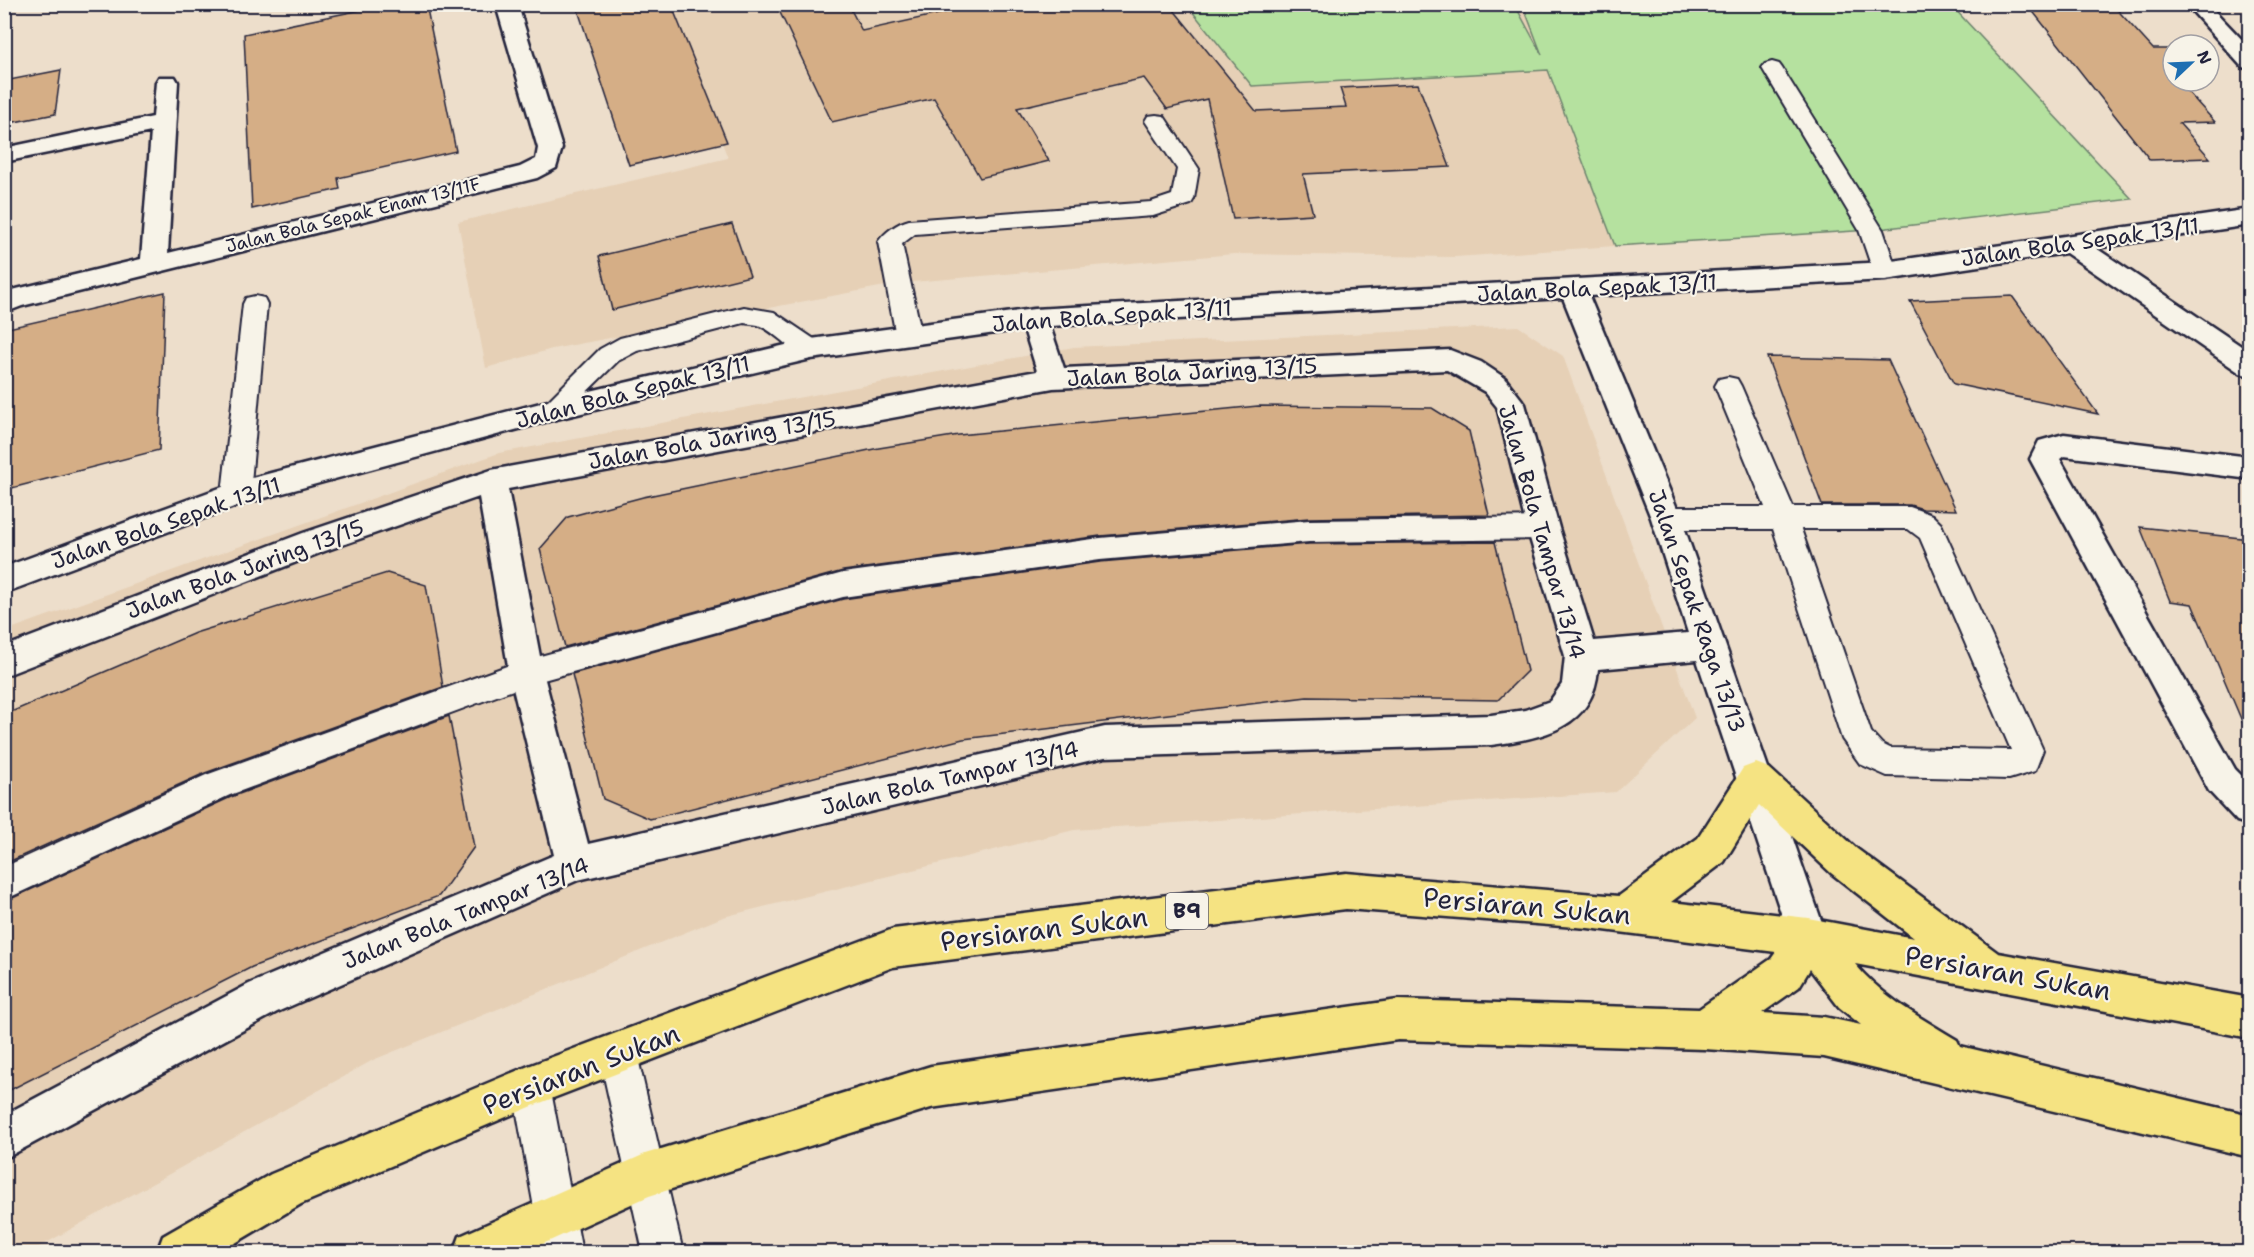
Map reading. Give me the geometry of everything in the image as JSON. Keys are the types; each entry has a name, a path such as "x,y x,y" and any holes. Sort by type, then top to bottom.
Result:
{"main road":[{"path":"1625,914 1711,850 1756,779 1844,861 1906,909 1992,970"},
{"name":"Persiaran Sukan","path":"179,1252 286,1189 531,1086 894,948 1346,891 1625,914 1808,937 2250,1018"},
{"path":"1704,1029 1785,973 1808,937 1853,993 1886,1019 1966,1068"},
{"path":"476,1252 559,1233 645,1176 931,1087 1398,1020 1704,1029 1824,1037 1966,1068 2250,1136"}],"street":[{"path":"2196,4 2250,62"},
{"name":"Jalan Bola Sepak Enam 13/11F","path":"4,304 13,299 154,263 528,173 547,163 550,148 509,12"},
{"path":"154,263 167,82"},
{"path":"4,155 164,122"},
{"name":"Jalan Bola Sepak 13/11","path":"4,580 120,539 236,494 552,410 810,349 1034,318 1885,271 2250,217"},
{"path":"2073,245 2250,366"},
{"name":"Jalan Sepak Raga 13/13","path":"1573,290 1666,518 1808,937"},
{"path":"1034,318 1053,378"},
{"name":"Jalan Bola Jaring 13/15","path":"4,662 132,610 314,542 491,481 1053,378 1450,360"},
{"name":"Jalan Bola Tampar 13/14","path":"4,1138 263,998 575,864 1105,742 1491,730 1526,724 1562,711 1579,688 1582,656 1543,528 1510,404 1495,385 1471,369 1450,360"},
{"path":"2249,809 2222,780 2045,459 2050,448 2064,445 2250,468"},
{"path":"491,481 526,672 575,864"},
{"path":"1582,656 1710,645"}],"lane":[{"path":"1772,68 1871,230 1885,271"},
{"path":"909,336 890,242 909,227 1153,208 1184,199 1188,169 1156,121"},
{"path":"236,494 255,304"},
{"path":"552,410 609,355 629,344 744,315 765,318 810,349"},
{"path":"1666,518 1783,517 1910,518 1922,523 1931,532 2027,750 2024,761 2009,765 1887,762 1871,754 1858,739 1783,517 1728,386"},
{"path":"4,884 218,785 526,672 854,584 1100,549 1298,532 1543,528"},
{"path":"618,1054 663,1252"},
{"path":"531,1086 559,1233"}],"shaded area":[{"path":"1523,4 1615,246 1455,257 1234,254 901,283 552,349 486,368 458,222 728,158 667,5"},
{"path":"1518,326 1563,356 1695,718 1616,792 1074,830 723,917 373,1060 30,1252 5,1252 5,631 499,453 1074,347"}],"green space":[{"path":"1187,5 1515,5 1542,55 1523,5 1951,5 2132,199 1871,230 1615,246 1548,70 1252,86"}],"building":[{"path":"390,4 426,4 456,151 338,178 340,189 252,209 244,34"},
{"path":"576,4 671,4 727,142 629,165"},
{"path":"776,4 848,4 862,31 984,4 1169,4 1256,111 1346,107 1340,88 1418,84 1450,167 1303,174 1313,214 1233,219 1207,99 1167,109 1144,78 1017,108 1049,161 980,178 934,98 832,122"},
{"path":"2027,4 2112,4 2153,49 2161,49 2161,93 2189,93 2215,122 2179,123 2210,158 2150,160"},
{"path":"61,70 55,114 4,124 4,81"},
{"path":"732,224 750,276 612,310 599,256"},
{"path":"165,292 159,450 4,490 4,329"},
{"path":"2012,296 2098,414 1954,384 1910,301"},
{"path":"1767,357 1888,360 1956,510 1923,509 1910,505 1822,505"},
{"path":"1258,406 1432,408 1469,431 1489,515 1309,518 1100,536 843,571 565,647 540,549 568,517 643,497 879,448 959,435"},
{"path":"2140,527 2250,539 2250,740 2192,604 2170,601"},
{"path":"1495,542 1527,671 1498,700 1307,697 963,739 650,819 603,799 572,674 843,599 1100,562 1309,544"},
{"path":"387,573 426,585 443,687 205,773 4,864 4,715 195,633"},
{"path":"449,716 474,847 439,896 252,967 4,1093 4,902 231,797"}]}
